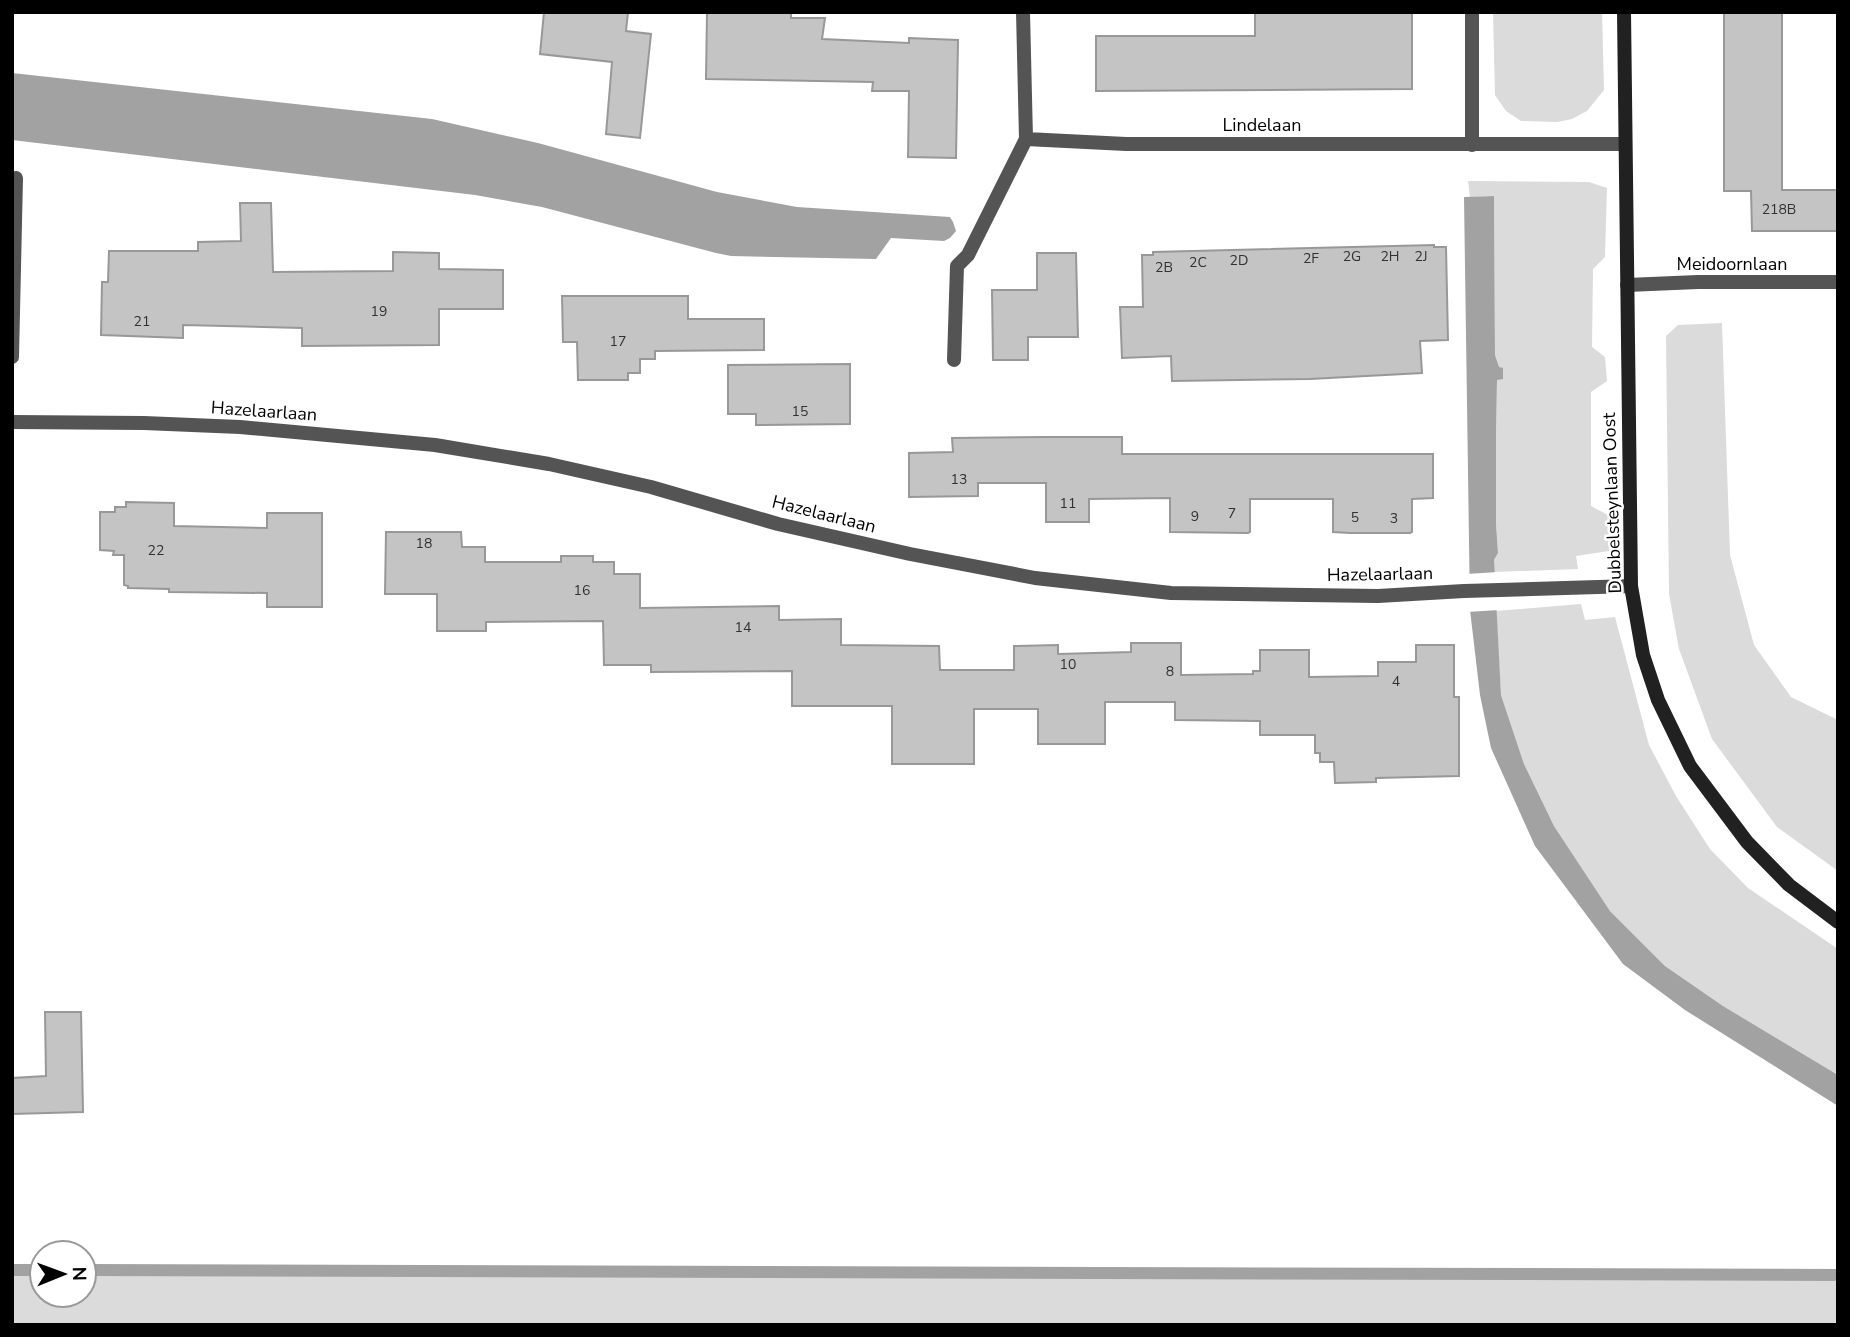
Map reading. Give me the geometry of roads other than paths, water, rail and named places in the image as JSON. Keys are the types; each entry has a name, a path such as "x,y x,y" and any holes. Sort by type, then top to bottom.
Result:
{"street":[{"path":"954,360 957,266 968,255 1026,139 1023,12"},
{"path":"1472,12 1472,145"},
{"name":"Dubbelsteynlaan Oost","path":"1624,12 1631,586 1643,655 1658,700 1690,766 1747,842 1789,885 1838,922"},
{"name":"Lindelaan","path":"1026,139 1126,144 1625,144"},
{"path":"12,356 16,178"},
{"name":"Meidoornlaan","path":"1626,285 1838,282"},
{"name":"Hazelaarlaan","path":"12,422 240,427 435,445 549,464 650,486 778,524 910,554 1035,578 1171,593 1378,596 1631,586"}],"waterway":[{"path":"12,1270 28,1270"},
{"path":"98,1270 1838,1275"}]}
